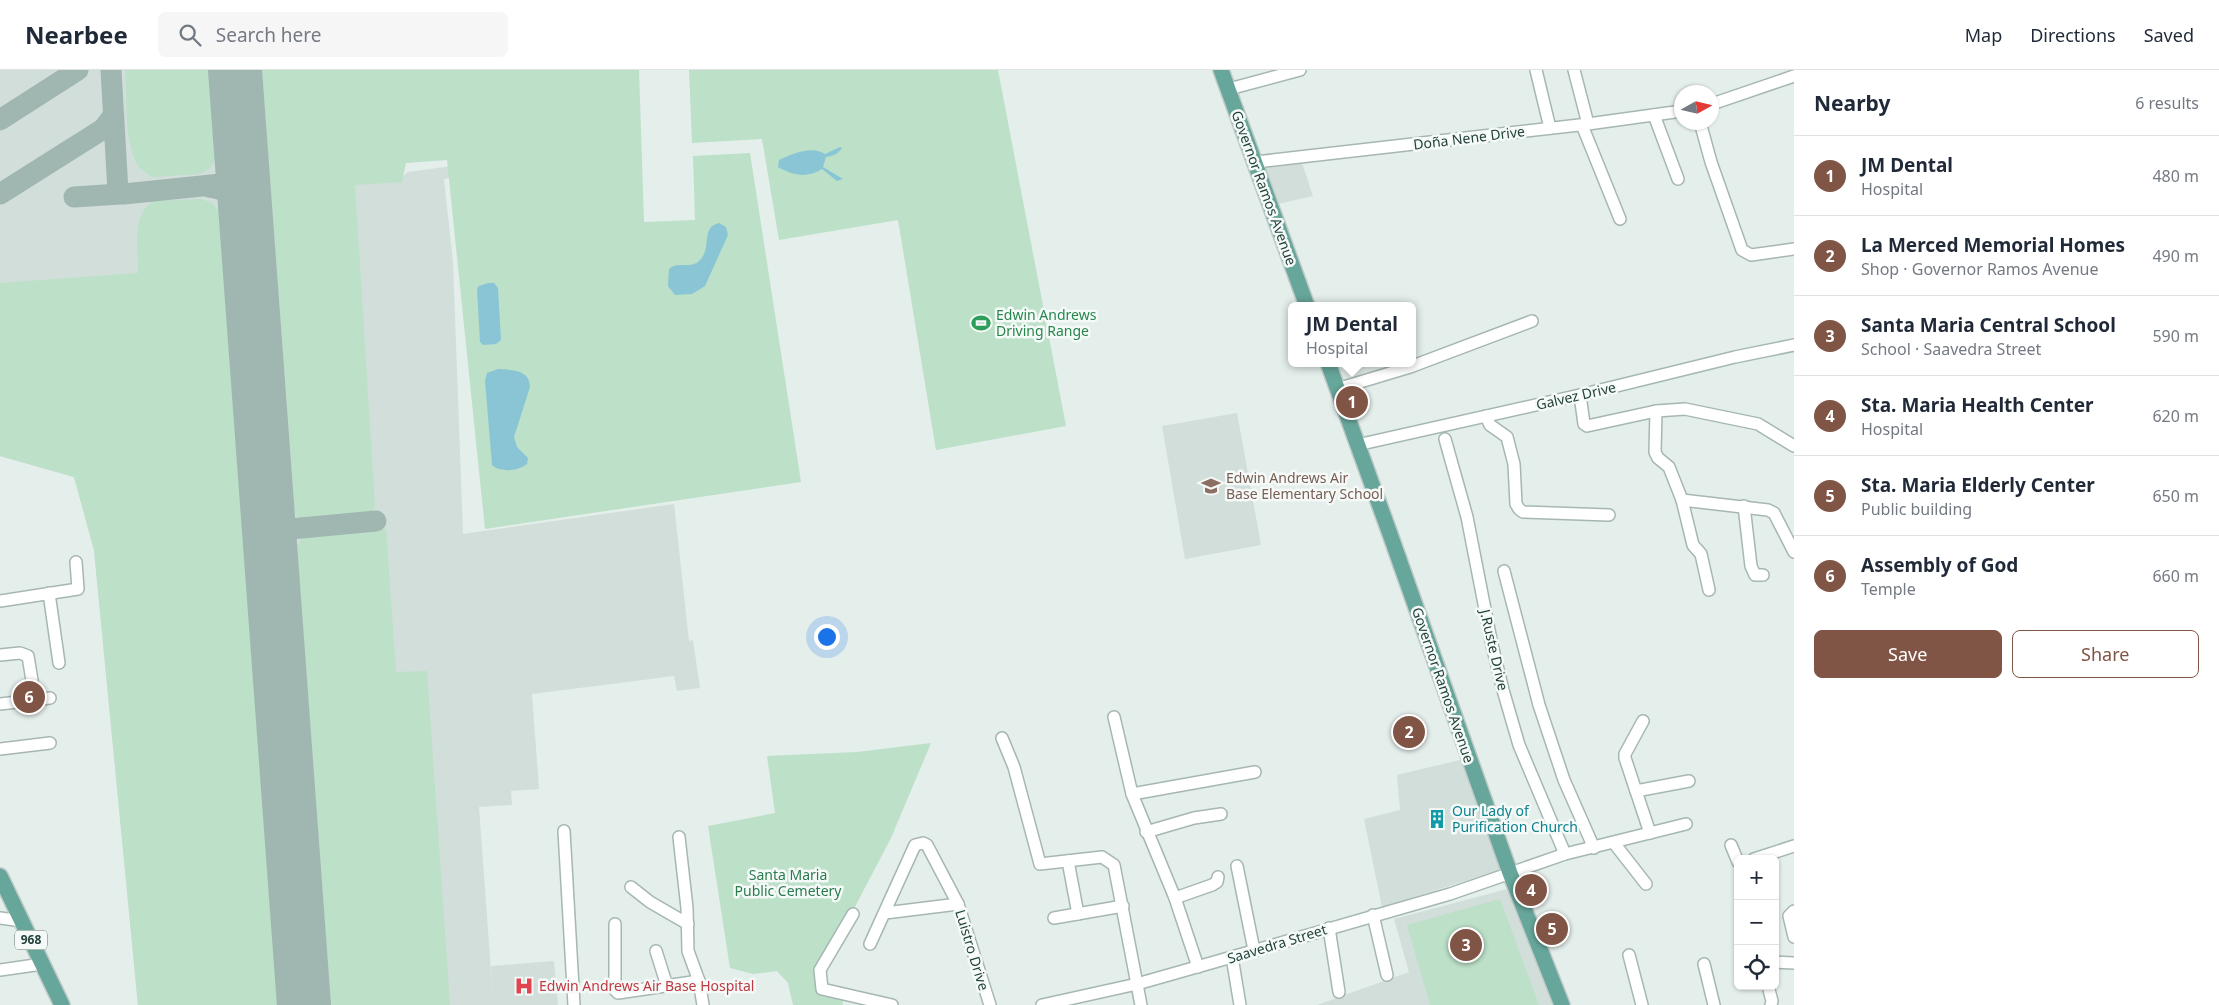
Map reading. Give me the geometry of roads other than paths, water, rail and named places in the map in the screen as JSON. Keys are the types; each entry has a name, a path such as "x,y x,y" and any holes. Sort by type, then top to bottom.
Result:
{"main road":[{"name":"Governor Ramos Avenue","path":"1222,70 1306,302"},
{"name":"Governor Ramos Avenue","path":"1329,367 1510,874 1562,1005"},
{"name":"968","path":"0,876 62,1005"}],"street":[{"path":"1229,89 1300,70"},
{"path":"1536,70 1550,128"},
{"path":"1574,70 1585,125 1620,219"},
{"path":"1719,102 1794,76"},
{"name":"Doña Nene Drive","path":"1256,162 1585,125 1674,112"},
{"path":"1654,116 1678,179"},
{"path":"1702,130 1714,171 1742,250 1751,255 1794,248"},
{"path":"1416,365 1532,321"},
{"name":"Galvez Drive","path":"1357,445 1794,345"},
{"path":"1337,389 1410,367"},
{"path":"1580,395 1584,424 1587,426 1656,411 1686,409 1758,424 1794,446"},
{"path":"1656,411 1655,452 1658,458 1669,466 1682,500 1693,545 1702,554 1709,590"},
{"path":"1486,416 1490,425 1507,437 1514,464 1518,510 1523,512 1609,515"},
{"name":"J.Ruste Drive","path":"1445,439 1467,517 1492,644 1519,745 1565,854"},
{"path":"1682,500 1768,510 1774,513 1794,552"},
{"path":"1744,506 1751,566 1755,575 1763,576"},
{"path":"0,601 78,588 76,562"},
{"path":"1504,571 1539,705 1564,780 1594,848"},
{"path":"48,593 59,663"},
{"path":"0,655 20,653 28,656 35,699"},
{"path":"0,704 50,698"},
{"path":"1114,716 1132,794 1146,832 1175,898 1198,967"},
{"path":"1643,721 1625,754 1650,832"},
{"path":"1002,738 1014,767 1038,862 1043,865 1102,857 1108,859 1114,865 1141,1005"},
{"path":"0,749 50,743"},
{"path":"1132,794 1255,772"},
{"path":"1636,791 1689,781"},
{"path":"1146,832 1194,818 1221,814"},
{"name":"Saavedra Street","path":"1042,1005 1136,984 1232,958 1373,915 1450,894 1565,854 1686,824"},
{"path":"564,830 574,1005"},
{"path":"679,837 688,924 688,951 698,981 703,1005"},
{"name":"Luistro Drive","path":"870,944 915,845 918,843 927,845 958,904 990,1005"},
{"path":"1614,843 1646,884"},
{"path":"1731,845 1735,855"},
{"path":"1766,855 1794,846"},
{"path":"1068,861 1078,914"},
{"path":"1237,866 1254,950"},
{"path":"1175,898 1212,885 1217,882 1218,877"},
{"path":"631,887 650,902 688,924"},
{"path":"885,913 958,904"},
{"path":"1054,918 1123,906"},
{"path":"1794,911 1789,916 1794,937"},
{"path":"853,914 820,970 822,988 892,1005"},
{"path":"1373,915 1387,975"},
{"path":"0,918 22,921"},
{"path":"615,924 616,992 652,990 698,981"},
{"path":"1329,928 1339,992"},
{"path":"656,951 667,986"},
{"path":"1629,956 1642,1005"},
{"path":"1232,958 1240,1005"},
{"path":"1779,962 1794,963"},
{"path":"0,970 42,964"},
{"path":"1704,964 1714,1005"},
{"path":"1769,990 1772,1001 1771,1005"}],"water":[{"path":"840,147 842,148 837,153 826,157 823,167 843,179 837,181 822,169 810,174 800,175 778,167 779,160 796,153 814,150 825,154"},
{"path":"719,223 726,227 728,235 705,286 692,294 675,295 668,286 669,269 677,265 695,264 699,261 705,252 710,228"},
{"path":"494,283 498,288 501,340 496,344 483,345 480,342 477,289 479,286"},
{"path":"498,369 519,372 527,377 529,381 530,387 514,437 517,447 528,458 527,464 515,470 504,470 495,468 492,465 485,381 487,373"}],"place":[{"name":"Edwin Andrews Driving Range","path":"981,323"},
{"name":"JM Dental","path":"1352,402"},
{"name":"Edwin Andrews Air Base Elementary School","path":"1211,486"},
{"name":"Assembly of God","path":"29,697"},
{"name":"La Merced Memorial Homes","path":"1409,732"},
{"name":"Our Lady of Purification Church","path":"1437,819"},
{"name":"Sta. Maria Health Center","path":"1531,890"},
{"name":"Sta. Maria Elderly Center","path":"1552,929"},
{"name":"Santa Maria Central School","path":"1466,945"},
{"name":"Edwin Andrews Air Base Hospital","path":"524,986"}],"park label":[{"name":"Santa Maria Public Cemetery","path":"788,884"}]}
